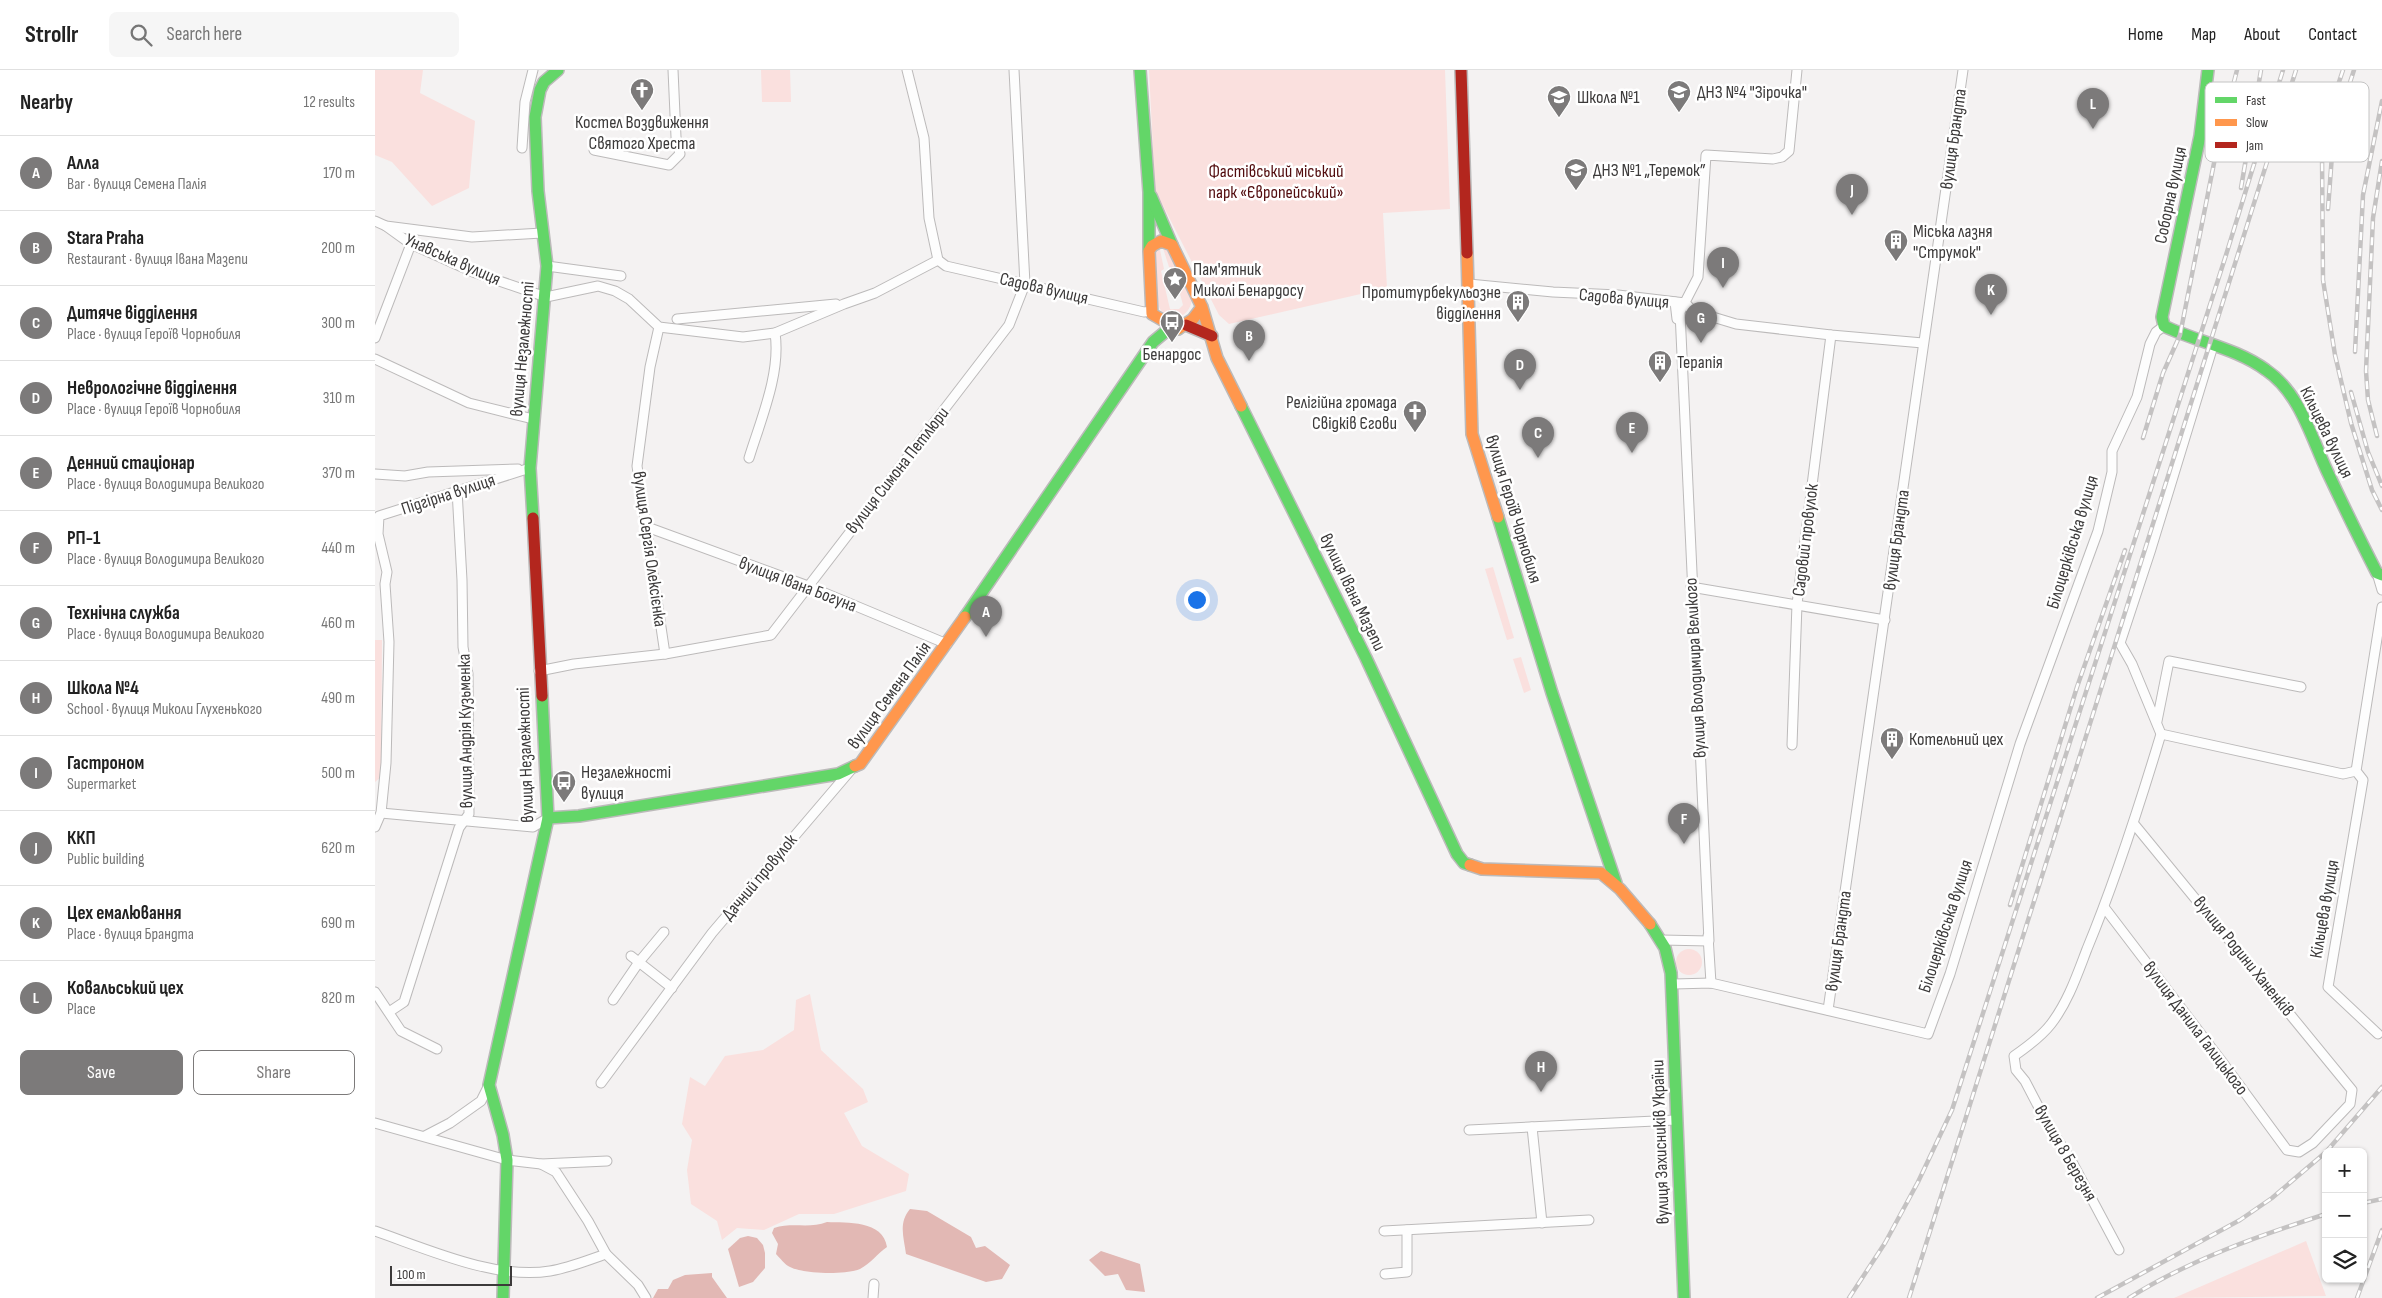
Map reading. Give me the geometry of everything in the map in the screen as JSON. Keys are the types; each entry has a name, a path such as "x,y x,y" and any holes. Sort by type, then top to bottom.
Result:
{"street":[{"path":"521,148 525,102 533,70"},
{"name":"вулиця Незалежності","path":"503,1298 507,1160 503,1135 489,1085 548,818 539,671 531,468 533,419 546,297 547,266 537,164 535,117 540,90 544,82 558,70"},
{"path":"594,150 669,165 680,154 675,137 673,70"},
{"path":"546,297 598,286 615,291 629,299 659,327 743,337 775,333 875,293 938,260 929,218 925,138 907,70"},
{"name":"вулиця Симона Петлюри","path":"539,671 574,664 665,654 771,635 1009,325 1025,284 1014,70"},
{"path":"1140,70 1149,192 1149,249 1153,342"},
{"name":"вулиця Героїв Чорнобиля","path":"1461,70 1469,284 1472,434 1553,693 1616,883"},
{"name":"вулиця Володимира Великого","path":"1711,983 1691,587 1680,312 1698,277 1706,155 1773,159 1782,157 1789,151 1797,70"},
{"name":"вулиця Брандта","path":"1828,1010 1963,70"},
{"name":"Соборна вулиця","path":"2164,326 2162,317 2200,136 2205,95"},
{"path":"1149,192 1172,245"},
{"name":"Унавська вулиця","path":"375,221 386,226 411,244 473,272 546,297"},
{"name":"Унавська вулиця","path":"386,226 472,237 543,233"},
{"path":"1149,249 1161,241 1172,245"},
{"path":"375,338 411,244"},
{"name":"вулиця Івана Мазепи","path":"1172,245 1203,307 1217,358 1366,658 1457,854 1464,862 1476,868 1596,872 1616,883"},
{"name":"Садова вулиця","path":"938,260 946,266 1143,312 1152,312"},
{"path":"547,266 621,276"},
{"name":"Садова вулиця","path":"1469,284 1553,292 1618,295 1685,303 1693,311 1736,324 1831,336 1923,343"},
{"name":"вулиця Володимира Великого","path":"1675,302 1681,353"},
{"path":"677,319 844,304"},
{"path":"1182,327 1203,307"},
{"path":"1152,312 1163,322 1212,336"},
{"name":"Кільцева вулиця","path":"2164,326 2186,338 2213,346 2256,363 2268,370 2287,389 2296,401 2327,471 2379,574 2382,590"},
{"name":"Білоцерківська вулиця","path":"1674,984 1711,983 1928,1034 1950,974 2020,744 2098,531 2112,472 2112,451 2137,397 2149,344 2156,332 2164,326"},
{"name":"вулиця Сергія Олексієнка","path":"659,327 650,368 637,466 665,654"},
{"name":"вулиця Семена Палія","path":"381,813 533,827 548,818 598,813 832,775 851,769 867,758 1153,342 1165,332 1182,327"},
{"path":"749,458 769,390 777,348 775,333"},
{"name":"Садовий провулок","path":"1792,745 1797,604 1831,336"},
{"path":"2104,907 2134,824 2161,734 2132,664 2120,643 2213,346"},
{"path":"375,359 469,403 533,419"},
{"path":"375,474 405,476 428,472 531,468"},
{"name":"Підгірна вулиця","path":"375,828 381,813 386,762 389,642 385,584 387,572 378,534 379,516 531,468"},
{"name":"вулиця Андрія Кузьменка","path":"389,1012 404,1002 459,828 469,814 468,674 463,647 462,580 457,490"},
{"name":"вулиця Івана Богуна","path":"647,527 808,586 947,644"},
{"path":"1691,587 1885,620"},
{"name":"Кільцева вулиця","path":"2378,1034 2328,987 2363,780 2357,771 2382,607"},
{"path":"2157,722 2169,661 2301,687"},
{"path":"2161,734 2343,774 2357,771"},
{"name":"Дачний провулок","path":"601,1083 712,933 851,769"},
{"name":"вулиця Родини Ханенків","path":"2134,824 2352,1090 2350,1104 2313,1143 2299,1152 2287,1150"},
{"path":"1616,883 1662,940 1668,953 1674,984"},
{"name":"вулиця 8 Березня","path":"2104,907 2065,1002 2051,1024 2041,1035 2014,1056 2016,1070 2025,1081 2048,1125 2071,1160 2119,1250"},
{"name":"вулиця Данила Галицького","path":"2104,907 2287,1150"},
{"path":"613,1000 635,959 664,932"},
{"path":"1662,940 1709,941"},
{"path":"635,959 672,988"},
{"name":"вулиця Захисників України","path":"1674,984 1672,1021 1684,1298"},
{"path":"375,992 401,1030 437,1049"},
{"path":"425,1136 481,1101 489,1085"},
{"path":"1469,1130 1676,1120"},
{"path":"375,1124 425,1136 507,1160 541,1164 607,1161"},
{"path":"1532,1127 1542,1223"},
{"path":"541,1164 556,1172 606,1254 638,1285 646,1298"},
{"path":"1383,1232 1589,1220"},
{"path":"1385,1274 1407,1272 1407,1230"},
{"path":"375,1231 461,1260 505,1271 551,1271 606,1254"},
{"path":"873,1298 874,1284"}],"green space":[{"path":"375,70 423,70 420,93 475,121 469,188 432,206 392,162 375,155"},
{"path":"761,70 790,70 791,102 762,102"},
{"name":"Фастівський міський парк «Європейський»","path":"1149,70 1445,70 1450,209 1383,213 1387,288 1229,324 1219,315 1155,190"},
{"path":"1159,245 1164,269 1161,271 1170,309 1179,309 1183,305 1173,268 1169,267 1162,245 1165,245 1192,297 1188,310 1179,317 1168,317 1163,313 1157,301 1154,271 1155,251"},
{"path":"1493,567 1514,638 1507,640 1485,569"},
{"path":"375,640 382,640 381,777 375,782"},
{"path":"1521,657 1531,690 1524,693 1513,659"},
{"path":"1689,949 1698,953 1702,962 1698,971 1689,975 1680,971 1676,962 1680,953"},
{"path":"810,994 821,1050 863,1089 868,1102 844,1113 862,1146 909,1174 906,1191 834,1214 799,1214 764,1230 737,1228 722,1240 717,1221 691,1204 687,1170 692,1140 682,1124 690,1077 705,1086 725,1056 763,1050 794,1030 796,1000"},
{"path":"2306,1241 2326,1296 2174,1298"}],"shaded area":[{"path":"910,1209 927,1211 971,1237 976,1248 985,1246 1010,1265 1002,1279 986,1282 906,1254 903,1225 906,1214"},
{"path":"827,1222 854,1223 872,1227 884,1238 887,1247 860,1269 835,1273 796,1269 786,1265 776,1254 778,1244 772,1233 774,1228 814,1225"},
{"path":"748,1236 757,1238 763,1245 765,1268 753,1282 739,1287 728,1249 740,1238"},
{"path":"1101,1251 1140,1264 1145,1292 1126,1290 1118,1274 1105,1276 1089,1260"},
{"path":"712,1273 712,1277 727,1298 653,1298 658,1289 668,1289 673,1280 685,1275"}],"railway":[{"path":"2234,82 2237,70"},
{"path":"2259,82 2261,70"},
{"path":"2279,82 2283,70"},
{"path":"2292,82 2296,70"},
{"path":"2339,82 2343,70"},
{"path":"2350,82 2354,70"},
{"path":"2355,352 2363,195 2382,101"},
{"path":"2377,436 2368,400 2366,371 2373,218 2382,161"},
{"path":"2143,438 2163,373 2180,335 2214,162"},
{"path":"2241,188 2245,162"},
{"path":"1849,1298 1885,1243 1918,1182 1952,1110 2255,162"},
{"path":"1909,1298 2267,162"},
{"path":"2322,162 2323,280 2335,355 2351,423 2372,490 2382,510"},
{"path":"2328,209 2331,162"},
{"path":"2351,392 2368,452 2382,486"},
{"path":"2010,905 2077,687 2125,550"},
{"path":"2329,1148 2382,1087"},
{"path":"2097,1298 2240,1220 2272,1198 2322,1155"},
{"path":"2367,1202 2382,1199"},
{"path":"2129,1298 2152,1284 2225,1250 2322,1215"},
{"path":"2357,1298 2382,1230"}],"traffic: fast":[{"path":"533,518 530,468 547,266 538,191 535,117 540,90 544,82 558,70"},
{"path":"1140,70 1149,192 1149,249"},
{"path":"2207,82 2208,70"},
{"path":"2205,95 2200,136 2162,317 2164,326 2254,362 2278,380 2288,391 2303,417 2377,573 2382,575"},
{"path":"1151,196 1172,245"},
{"path":"965,617 1153,342 1165,332 1178,329"},
{"path":"1241,406 1366,658 1457,854 1464,863 1470,865"},
{"path":"1498,517 1552,693 1616,883"},
{"path":"503,1298 507,1160 503,1135 489,1085 548,818 542,696"},
{"path":"548,818 579,816 838,774 855,766"},
{"path":"1650,924 1665,948 1671,973 1684,1298"}],"traffic: slow":[{"path":"1202,307 1193,319 1178,329 1152,314 1149,251 1152,246 1161,241 1172,245 1202,307 1217,358 1241,406"},
{"path":"1467,253 1472,434 1498,517"},
{"path":"855,766 860,764 965,617"},
{"path":"1470,865 1482,869 1601,873 1620,889 1650,924"}],"traffic: jam":[{"path":"1461,70 1467,253"},
{"path":"1186,325 1212,336"},
{"path":"533,518 542,696"}],"place":[{"name":"Костел Воздвиження Святого Хреста","path":"642,111"},
{"name":"ДНЗ №4 \"Зірочка\"","path":"1679,113"},
{"name":"Школа №1","path":"1559,118"},
{"name":"Ковальський цех","path":"2093,129"},
{"name":"ДНЗ №1 „Теремок”","path":"1576,191"},
{"name":"ККП","path":"1852,215"},
{"name":"Міська лазня \"Струмок\"","path":"1896,262"},
{"name":"Гастроном","path":"1723,288"},
{"name":"Пам'ятник Миколі Бенардосу","path":"1175,300"},
{"name":"Цех емалювання","path":"1991,315"},
{"name":"Протитурбекульозне відділення","path":"1518,323"},
{"name":"Бенардос","path":"1172,343"},
{"name":"Технічна служба","path":"1701,343"},
{"name":"Stara Praha","path":"1249,361"},
{"name":"Терапія","path":"1660,383"},
{"name":"Неврологічне відділення","path":"1520,390"},
{"name":"Релігійна громада Свідків Єгови","path":"1415,433"},
{"name":"Денний стаціонар","path":"1632,453"},
{"name":"Дитяче відділення","path":"1538,458"},
{"name":"Алла","path":"986,637"},
{"name":"Котельний цех","path":"1892,760"},
{"name":"Незалежності вулиця","path":"564,803"},
{"name":"РП-1","path":"1684,844"},
{"name":"Школа №4","path":"1541,1092"}]}
